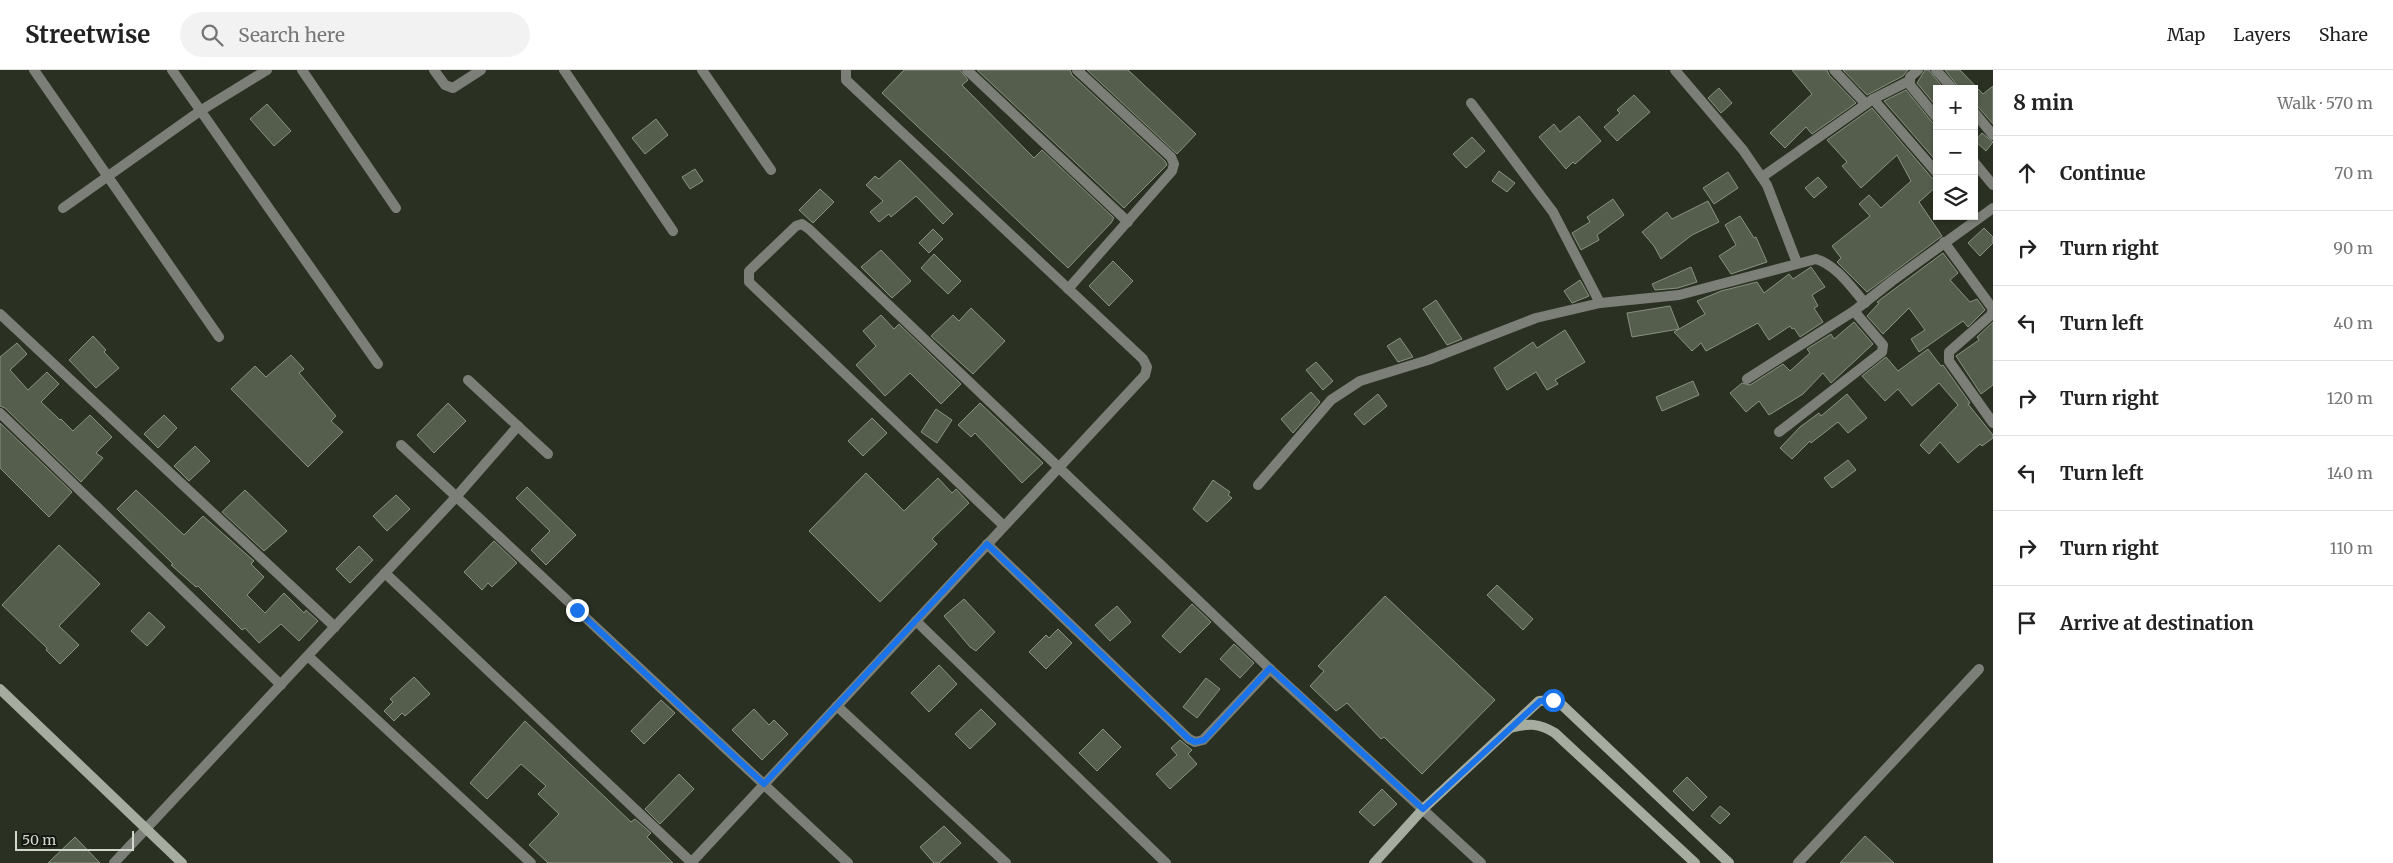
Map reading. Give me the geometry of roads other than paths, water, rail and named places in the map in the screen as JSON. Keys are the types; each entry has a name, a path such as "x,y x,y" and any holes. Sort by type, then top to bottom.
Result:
{"street":[{"path":"34,70 219,337"},
{"path":"172,70 378,364"},
{"path":"63,208 200,111 266,70"},
{"path":"302,70 396,208"},
{"path":"434,70 445,85 453,88 481,70"},
{"path":"564,70 673,231"},
{"path":"702,70 770,170"},
{"path":"385,573 692,863 1145,375 1147,367 1143,359 846,80 846,70"},
{"path":"968,70 1128,222"},
{"path":"1068,289 1172,171 1174,164 1171,157 1078,70"},
{"path":"1675,70 1743,150 1768,185 1797,263"},
{"path":"1834,70 1870,102 1933,169"},
{"path":"1762,177 1870,102 1909,81 1918,70"},
{"path":"1936,70 1949,85"},
{"path":"1909,81 1933,113"},
{"path":"1471,103 1553,212 1600,303"},
{"path":"1978,117 1993,135"},
{"path":"1978,167 1993,185"},
{"path":"1978,216 1993,208"},
{"path":"1747,379 1854,311 1971,220"},
{"path":"1004,526 754,289 748,277 749,271 796,226 802,224 1270,668 1481,863"},
{"path":"1944,242 1993,309 1991,315 1950,352 1949,361 1993,423"},
{"path":"1258,485 1332,400 1360,381 1428,360 1536,318 1600,303 1679,296 1816,259 1824,262 1865,303"},
{"path":"1779,432 1882,352 1883,345 1854,311"},
{"path":"0,314 334,627"},
{"path":"468,380 548,454"},
{"path":"0,414 281,685"},
{"path":"114,863 385,573 518,426"},
{"path":"401,445 848,863"},
{"path":"987,544 1094,649 1189,739 1195,742 1204,740 1270,668"},
{"path":"916,620 1166,863"},
{"path":"308,656 530,863"},
{"path":"1798,863 1979,669"},
{"path":"0,689 182,863"},
{"path":"1374,863 1423,809 1508,728 1540,701 1553,700 1562,706 1729,863"},
{"path":"837,706 1006,863"},
{"path":"1508,728 1529,723 1545,727 1555,733 1695,863"}]}
